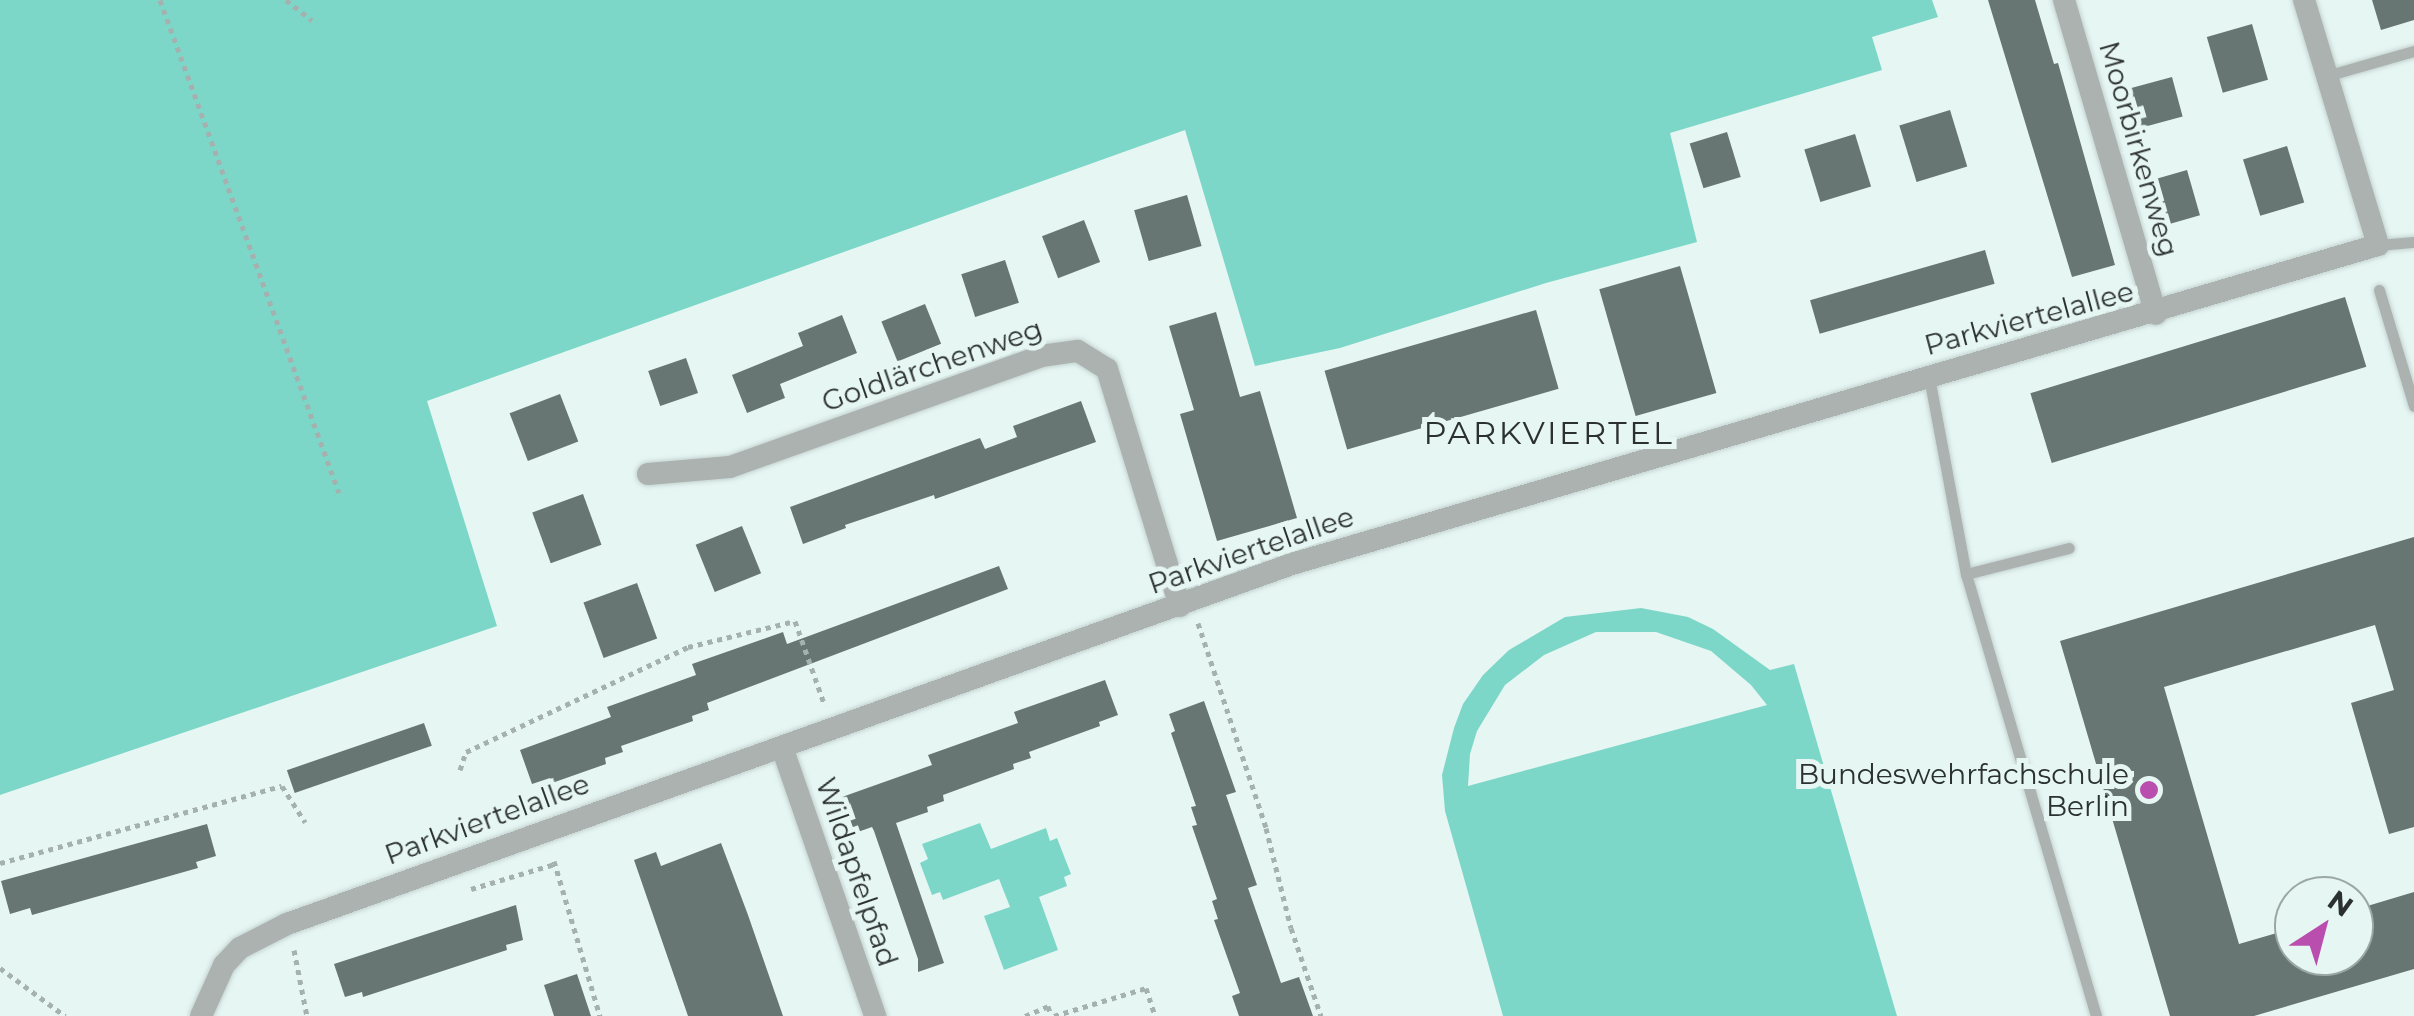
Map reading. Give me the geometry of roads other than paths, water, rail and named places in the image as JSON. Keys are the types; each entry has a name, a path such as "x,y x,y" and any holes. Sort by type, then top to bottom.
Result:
{"street":[{"name":"Moorbirkenweg","path":"2064,0 2156,314"},
{"path":"2304,0 2378,246"},
{"name":"Parkviertelallee","path":"201,1016 224,965 240,948 263,934 1292,564 2378,246"},
{"name":"Goldlärchenweg","path":"648,474 730,467 1041,356 1078,350 1108,368 1185,604"},
{"name":"Wildapfelpfad","path":"782,747 875,1016"}],"lane":[{"path":"2326,76 2414,52"},
{"path":"2378,246 2414,242"},
{"path":"2379,290 2414,406"},
{"path":"1929,376 1966,574 2096,1016"},
{"path":"1966,574 2069,548"}],"place":[{"name":"Bundeswehrfachschule Berlin","path":"2149,790"}],"district":[{"name":"PARKVIERTEL","path":"1549,433"}]}
